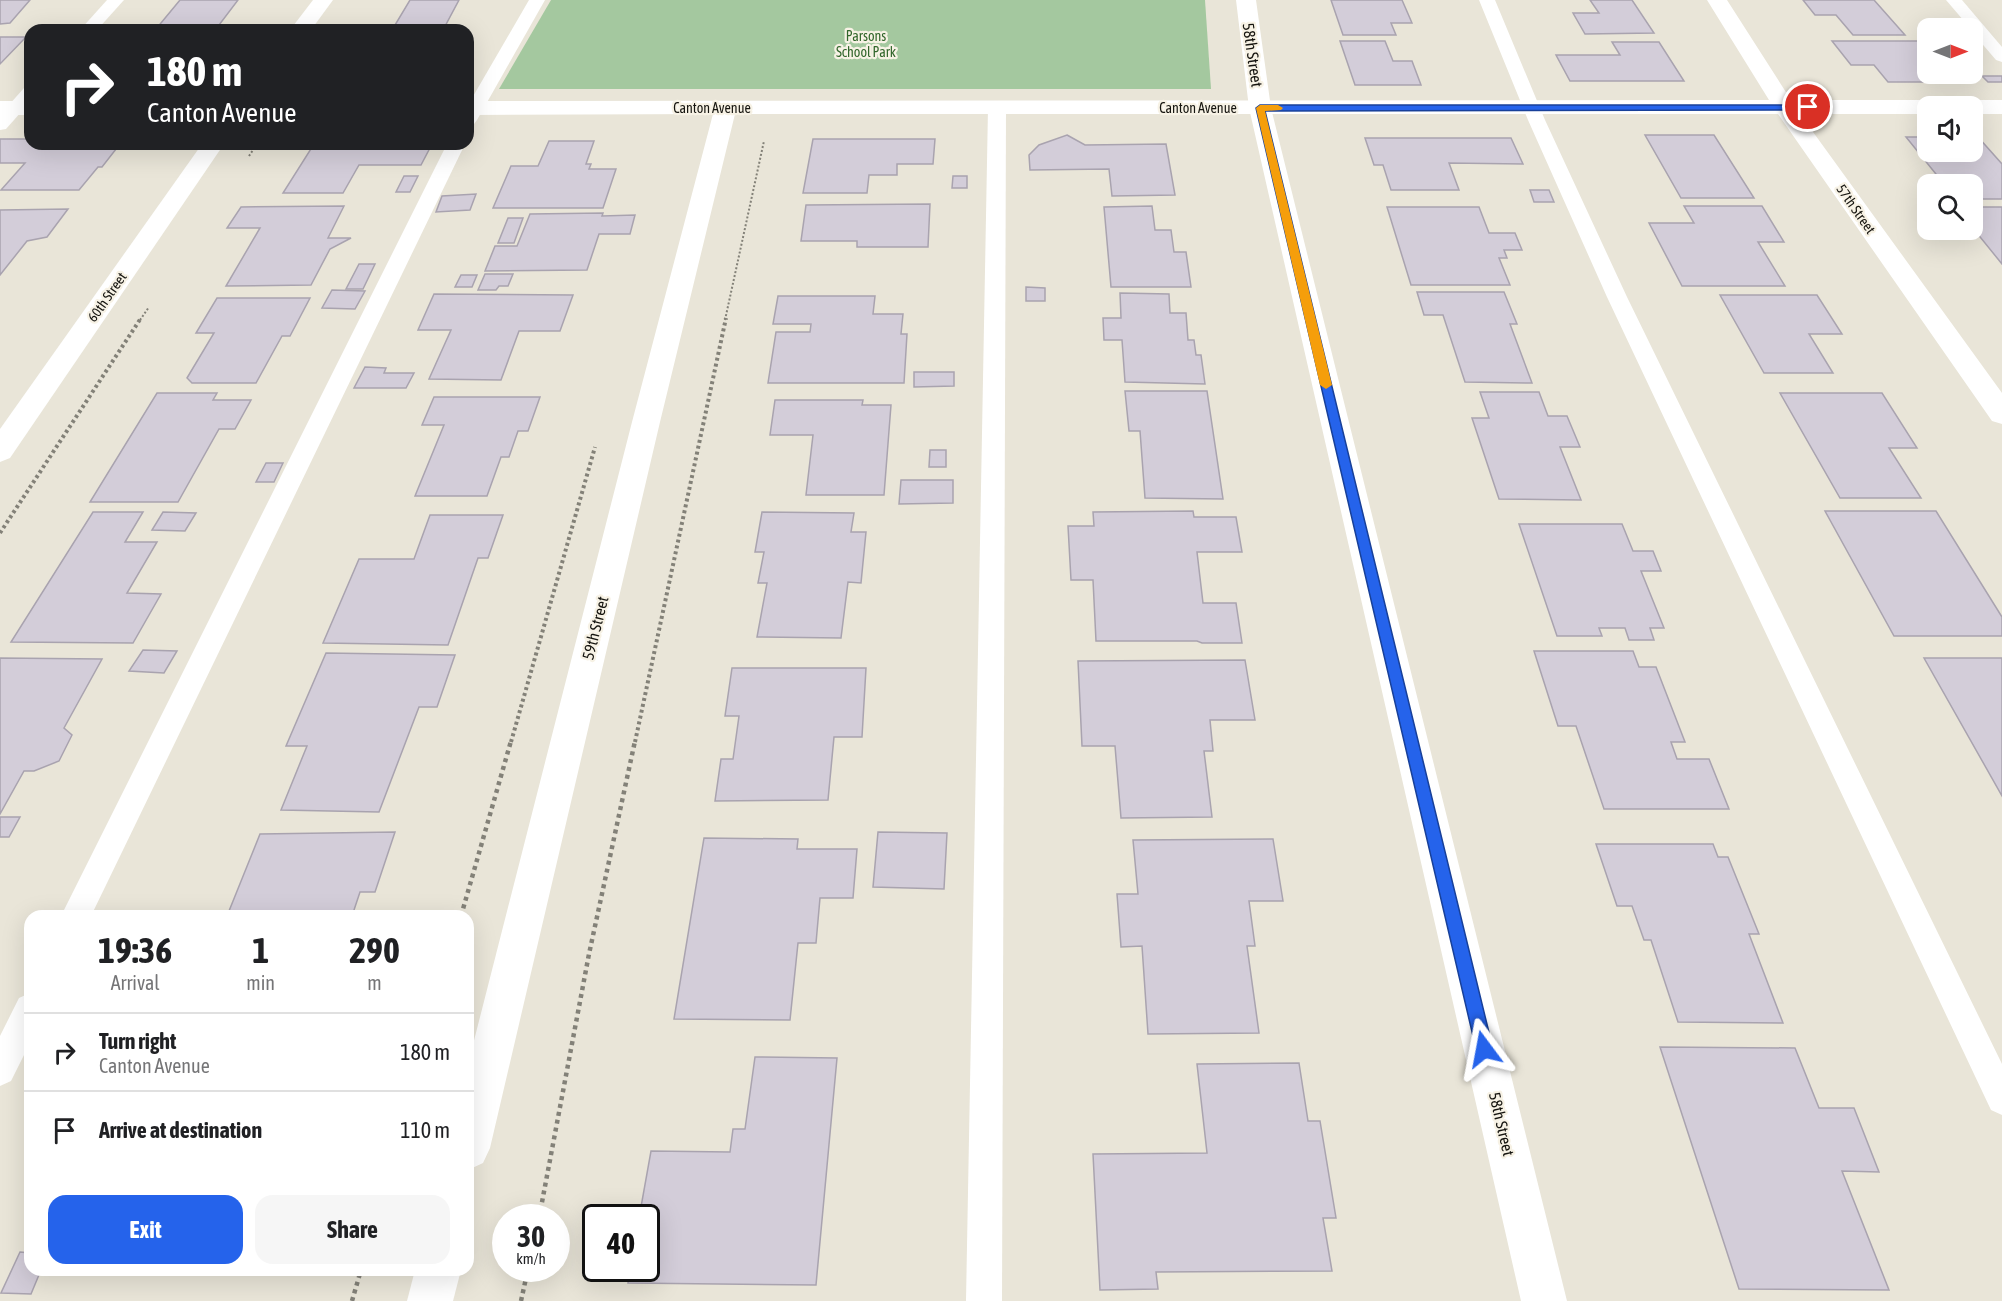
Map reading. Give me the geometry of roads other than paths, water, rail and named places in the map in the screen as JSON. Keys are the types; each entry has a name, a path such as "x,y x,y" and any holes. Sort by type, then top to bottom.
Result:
{"street":[{"path":"305,24 323,0"},
{"name":"58th Street","path":"1246,0 1260,108 1544,1301"},
{"name":"57th Street","path":"1717,0 1784,107 2002,414"},
{"name":"Canton Avenue","path":"474,112 726,108 1917,107"},
{"path":"1983,107 2002,107"},
{"name":"59th Street","path":"474,1123 643,433 726,108"},
{"name":"60th Street","path":"0,451 209,150"},
{"path":"430,1301 436,1276"}],"lane":[{"path":"94,24 116,0"},
{"path":"474,105 537,0"},
{"path":"1487,0 1530,108 1583,226 1820,724 2002,1099"},
{"path":"1954,0 2002,57"},
{"path":"0,125 19,104"},
{"path":"984,1301 997,108"},
{"path":"79,910 453,150"},
{"path":"0,1070 24,1021"}],"park label":[{"name":"Parsons School Park","path":"866,44"}]}
